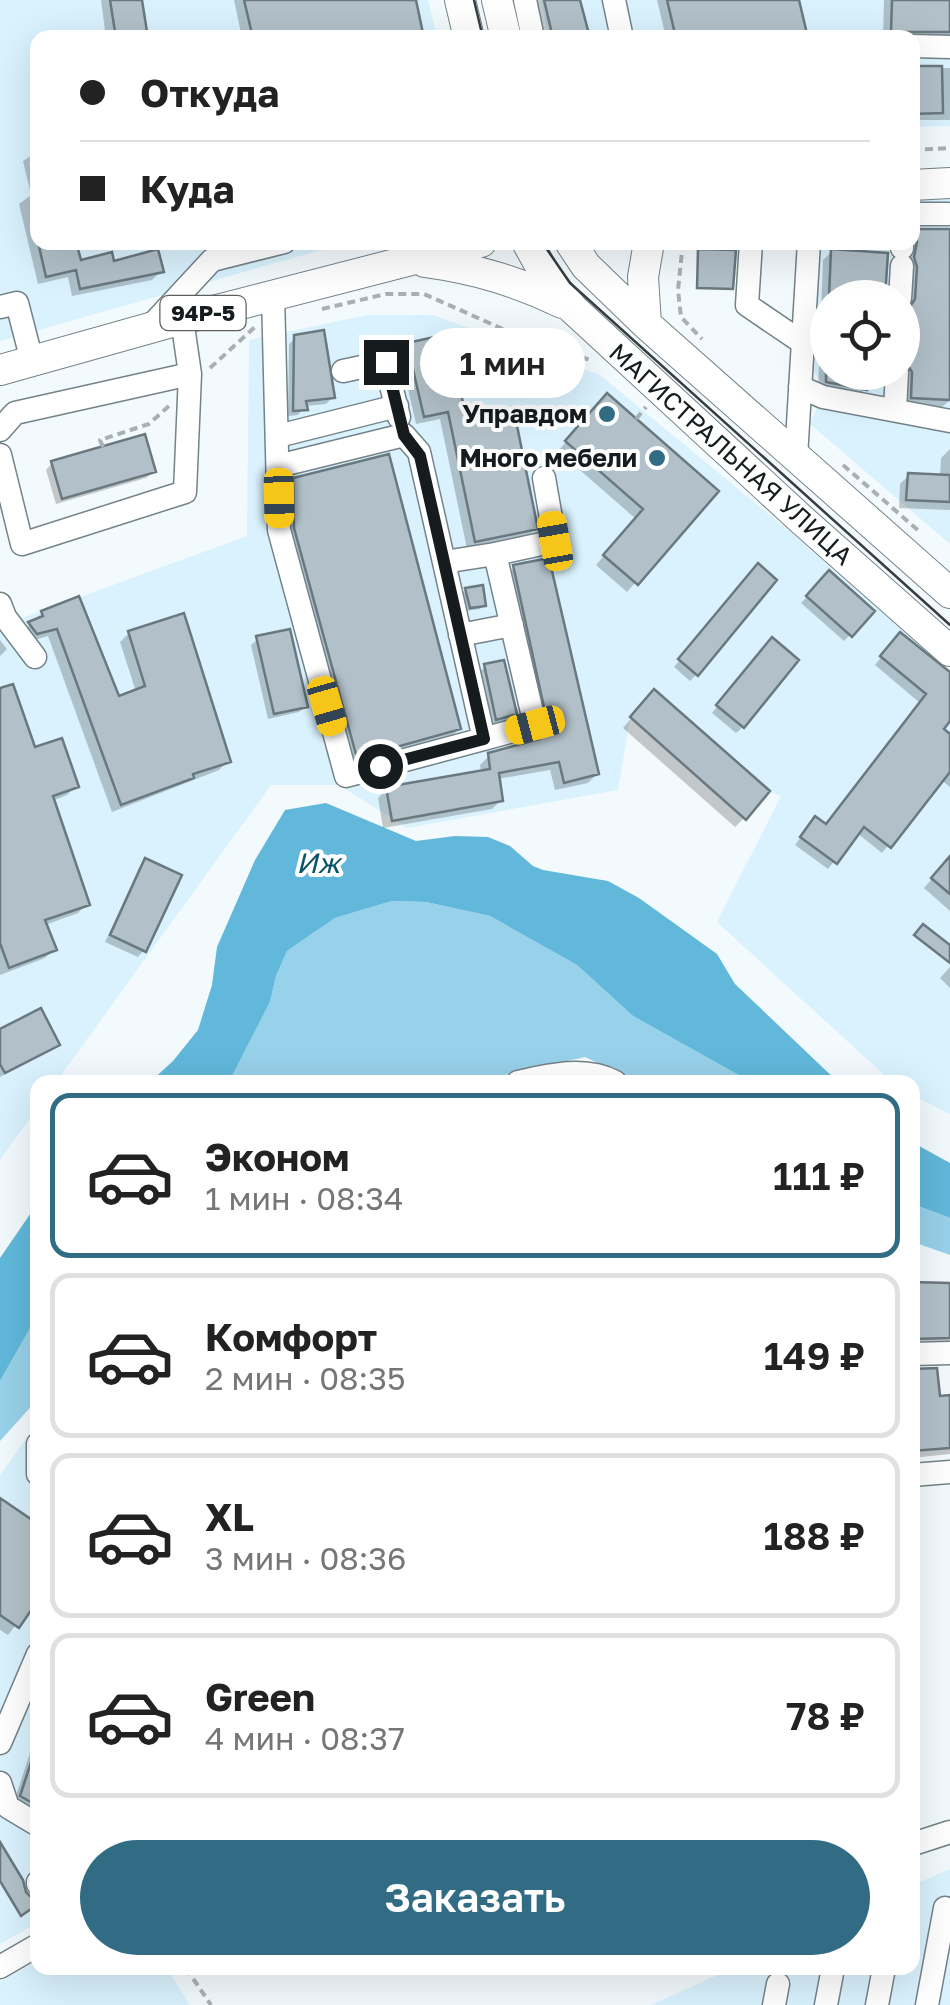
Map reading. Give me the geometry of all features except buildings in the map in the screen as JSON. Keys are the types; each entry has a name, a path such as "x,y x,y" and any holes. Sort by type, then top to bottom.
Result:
{"main road":[{"path":"460,0 466,30"},
{"path":"497,0 504,30"},
{"path":"920,184 950,183"},
{"name":"МАГИСТРАЛЬНАЯ УЛИЦА","path":"531,250 547,278 574,309 803,522 950,651"},
{"name":"МАГИСТРАЛЬНАЯ УЛИЦА","path":"575,250 586,266 646,324 950,593"},
{"path":"646,324 643,277 647,250"},
{"path":"414,251 519,282 574,309"},
{"name":"94Р-5","path":"0,370 273,295 414,251"}],"street":[{"path":"525,0 531,30"},
{"path":"614,0 620,30"},
{"path":"920,46 950,47"},
{"path":"920,214 948,214"},
{"path":"149,328 212,260 252,250"},
{"path":"752,250 748,306 803,343"},
{"path":"796,458 809,250"},
{"path":"901,280 902,252"},
{"path":"273,295 279,530 346,776 535,725 495,554"},
{"path":"0,307 17,304 32,361"},
{"path":"0,455 22,544 186,492 190,374 182,319"},
{"path":"343,371 386,362 404,435 420,456 484,739"},
{"path":"0,430 15,413 190,374"},
{"path":"800,387 823,396 950,421"},
{"path":"895,410 896,390"},
{"path":"278,436 397,406"},
{"path":"278,466 404,435"},
{"path":"444,562 555,541 544,478"},
{"path":"0,604 36,656"},
{"path":"460,636 512,626"},
{"path":"550,1075 602,1075"},
{"path":"920,1354 950,1353"},
{"path":"920,1474 950,1472"},
{"path":"0,1743 7,1706 30,1667"},
{"path":"0,1783 8,1807 30,1819"},
{"path":"920,1842 950,1832"},
{"path":"927,2005 944,1908"},
{"path":"0,1967 30,1950"},
{"path":"826,2005 832,1975"},
{"path":"877,2005 883,1975"}],"path":[{"path":"920,150 950,148"},
{"path":"682,250 680,316 698,336"},
{"path":"636,419 649,404"},
{"path":"191,1975 210,2005"}],"shaded area":[{"path":"0,0 428,0 435,30 30,30 30,250 321,250 0,341"},
{"path":"541,0 950,0 950,126 920,127 920,30 547,30"},
{"path":"950,196 950,544 810,424 825,390 920,390 920,280 816,280 818,250 920,250 920,197"},
{"path":"367,315 433,315 600,375 783,526 950,672 950,1114 920,1099 920,1075 884,1075 717,922 781,796 770,792 745,820 630,718 618,790 407,828 339,785 271,785 61,1075 30,1075 30,1118 0,1160 0,613 6,624 247,536 249,340"},
{"path":"392,901 426,902 490,916 577,965 633,1016 738,1075 623,1075 585,1057 504,1075 233,1075 270,1002 287,951 335,918"},
{"path":"920,1207 950,1218 950,1255 920,1244"},
{"path":"30,1328 30,1408 0,1441 0,1381"},
{"path":"30,1433 30,1927 0,1944 0,1475"},
{"path":"950,1869 950,2005 651,2005 717,1975 920,1975 920,1882"},
{"path":"30,1965 30,1975 171,1975 190,2005 0,2005 0,1982"}],"water":[{"name":"Иж","path":"326,803 416,841 488,837 510,846 543,870 608,881 639,898 717,954 735,984 831,1075 738,1075 633,1016 577,965 490,916 426,902 392,901 335,918 287,951 270,1002 233,1075 158,1075 198,1030 212,985 217,947 255,860 285,810"},
{"path":"920,1146 950,1163 950,1218 920,1207"},
{"path":"30,1214 30,1328 0,1381 0,1258"}],"tram line":[{"path":"474,0 481,30"},
{"path":"547,250 570,283 950,625"}],"place":[{"name":"Управдом","path":"607,414"},
{"name":"Много мебели","path":"657,458"}],"route":[{"path":"380,766 484,739 419,452 404,435 386,362"}]}
